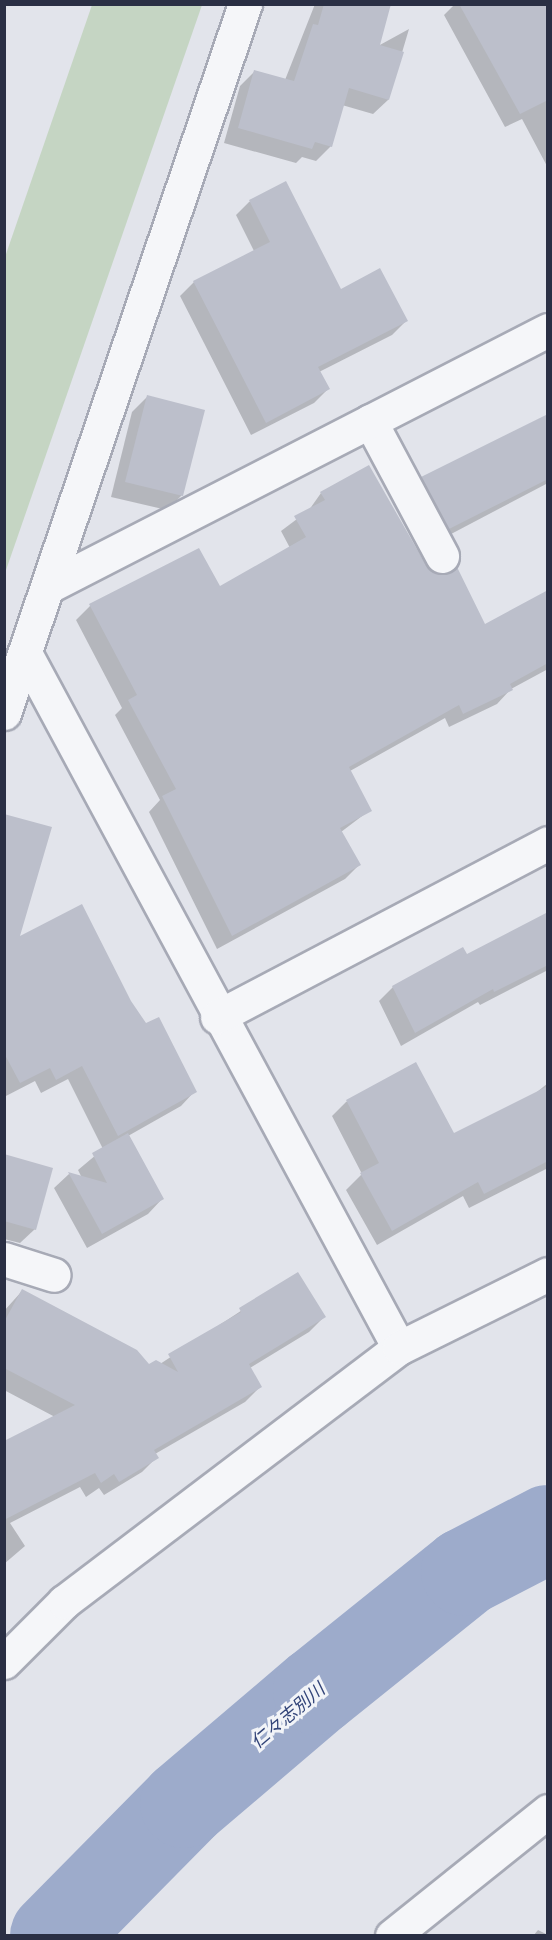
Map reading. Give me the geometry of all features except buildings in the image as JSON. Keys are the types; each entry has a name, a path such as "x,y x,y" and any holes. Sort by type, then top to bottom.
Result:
{"street":[{"path":"4,713 245,4"},
{"path":"49,586 548,330"},
{"path":"370,421 442,556"},
{"path":"25,654 218,1017 399,1348"},
{"path":"218,1017 548,843"},
{"path":"4,1259 54,1275"},
{"path":"4,1662 64,1602 399,1348 548,1274"},
{"path":"411,1929 548,1811"}],"green space":[{"path":"92,5 202,5 5,573 5,257"}],"waterway":[{"name":"仁々志別川","path":"54,1936 184,1804 317,1691 465,1572 548,1529"}]}
